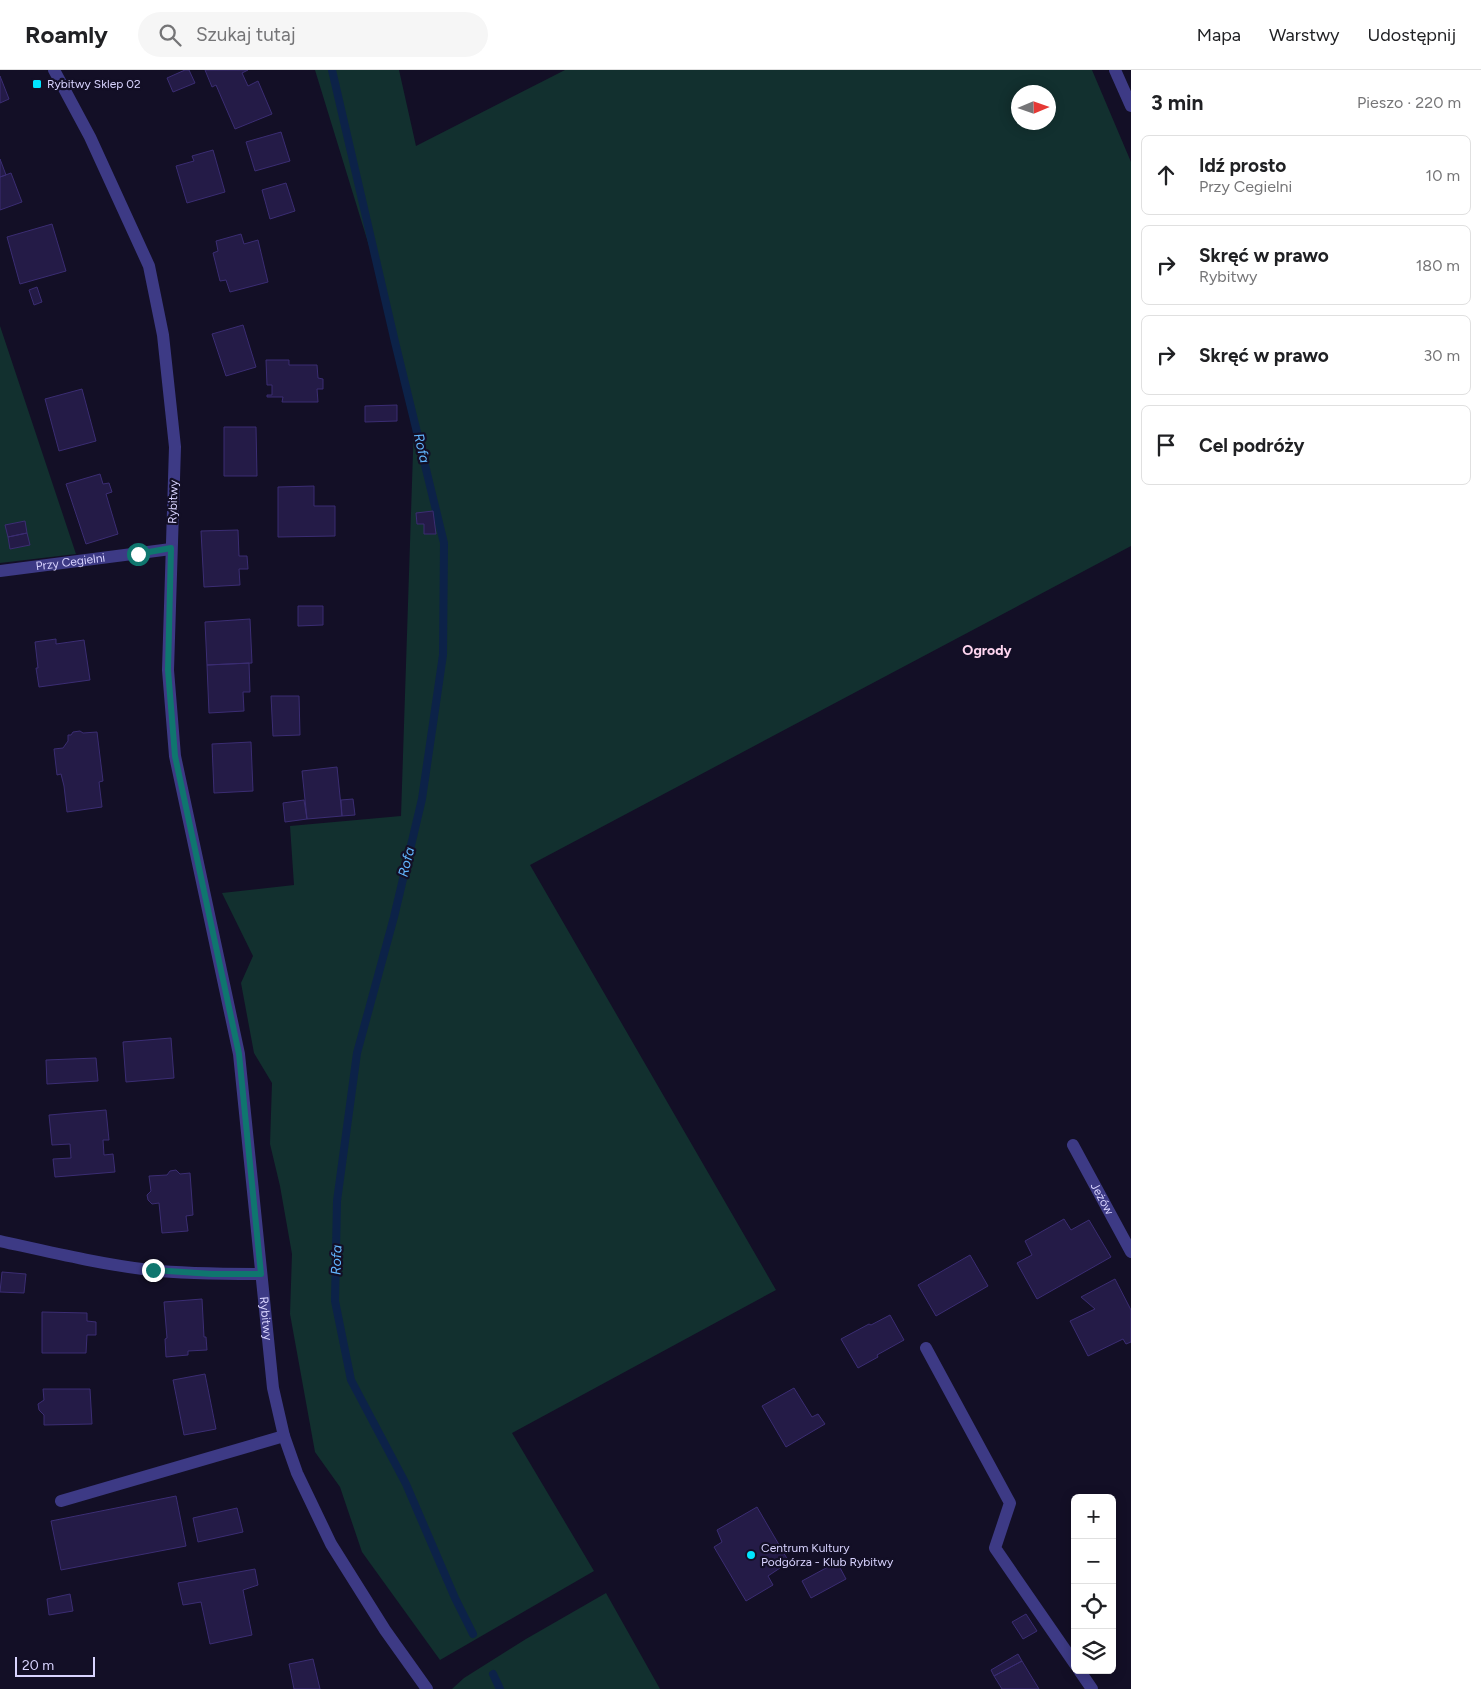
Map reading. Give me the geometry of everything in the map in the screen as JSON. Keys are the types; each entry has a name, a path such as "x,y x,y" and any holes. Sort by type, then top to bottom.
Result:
{"street":[{"name":"Rybitwy","path":"54,70 90,137 148,266 163,335 175,447 168,670 175,756 239,1054 273,1388 284,1436 297,1473 331,1544 386,1630 427,1689"},
{"path":"1114,70 1131,106"},
{"name":"Przy Cegielni","path":"0,571 171,548"},
{"name":"Jeżów","path":"1073,1145 1131,1252"},
{"path":"0,1241 99,1262 153,1270 212,1274 261,1274"},
{"path":"926,1348 1010,1503 995,1548 1071,1658"},
{"path":"61,1501 284,1436"},
{"path":"1082,1674 1092,1689"}],"green space":[{"path":"315,70 399,70 416,146 565,70 1092,70 1131,162 1131,546 530,865 776,1290 512,1433 594,1571 440,1660 362,1552 340,1487 315,1452 290,1314 292,1254 280,1186 270,1144 272,1083 254,1053 241,983 253,956 222,893 294,885 290,826 401,816 414,422 386,301"},
{"path":"0,326 76,554 0,563"},
{"path":"606,1593 660,1689 452,1689 464,1678 526,1639"}],"building":[{"path":"189,70 195,83 173,92 167,78"},
{"path":"205,70 248,70 242,73 248,86 258,81 272,114 235,129 216,85 212,87"},
{"path":"0,76 9,99 0,103"},
{"path":"281,132 290,161 255,171 246,142"},
{"path":"213,150 225,192 187,203 176,166 194,161 192,156"},
{"path":"0,159 6,175 0,177"},
{"path":"11,173 22,202 0,210 0,177"},
{"path":"286,183 295,211 270,219 262,190"},
{"path":"52,224 66,271 20,284 7,237"},
{"path":"241,234 244,244 258,240 268,282 230,292 226,280 220,281 213,253 218,251 216,241"},
{"path":"37,287 42,302 34,305 29,290"},
{"path":"243,325 256,367 226,376 212,334"},
{"path":"266,360 289,360 289,365 317,365 318,378 323,379 323,389 317,389 318,402 282,402 283,397 267,397 267,395 272,395 272,385 267,385"},
{"path":"82,389 96,441 59,451 45,399"},
{"path":"397,405 397,421 365,422 365,406"},
{"path":"224,427 256,427 257,476 224,476"},
{"path":"100,474 103,484 109,483 112,492 106,494 118,534 86,544 66,484"},
{"path":"314,486 314,506 335,506 335,536 278,537 278,487"},
{"path":"433,511 436,534 424,534 424,524 417,524 416,513"},
{"path":"25,521 27,533 8,537 5,525"},
{"path":"238,530 239,556 247,556 248,569 239,569 240,585 204,587 201,531"},
{"path":"27,533 30,545 10,549 8,537"},
{"path":"298,606 323,606 323,625 298,626"},
{"path":"250,619 252,663 207,665 205,622"},
{"path":"56,639 56,644 84,640 90,680 39,687 35,642"},
{"path":"249,663 250,692 243,692 244,711 209,713 207,665"},
{"path":"271,696 299,696 300,735 273,736"},
{"path":"80,731 83,733 97,732 103,781 99,782 102,807 67,812 61,774 57,775 54,749 63,748 68,741 68,735"},
{"path":"251,742 253,791 214,793 212,744"},
{"path":"337,767 342,816 307,819 302,771"},
{"path":"353,799 355,815 342,816 341,800"},
{"path":"304,800 307,819 285,822 283,803"},
{"path":"171,1038 174,1078 126,1082 123,1042"},
{"path":"96,1058 98,1081 47,1084 46,1060"},
{"path":"106,1110 109,1140 103,1140 104,1155 113,1154 115,1172 55,1177 53,1159 71,1158 70,1144 52,1145 49,1115"},
{"path":"176,1170 180,1174 190,1173 193,1215 186,1216 188,1231 162,1233 159,1203 152,1204 148,1200 147,1195 151,1191 149,1176 167,1175 170,1171"},
{"path":"1064,1219 1071,1230 1089,1220 1111,1257 1037,1299 1017,1263 1032,1255 1025,1241"},
{"path":"970,1255 988,1286 936,1316 918,1285"},
{"path":"2,1272 26,1274 24,1293 0,1292"},
{"path":"1115,1279 1131,1310 1131,1342 1126,1344 1123,1339 1088,1356 1070,1321 1095,1309 1081,1297"},
{"path":"202,1299 204,1337 206,1337 207,1350 188,1351 188,1355 166,1357 165,1339 167,1338 164,1302"},
{"path":"42,1312 87,1313 87,1321 96,1322 96,1335 87,1335 86,1353 42,1353"},
{"path":"890,1315 904,1340 858,1368 841,1339"},
{"path":"205,1374 216,1429 184,1435 173,1380"},
{"path":"794,1388 812,1417 818,1414 825,1424 786,1447 762,1406"},
{"path":"43,1389 90,1389 92,1424 44,1425 44,1415 39,1410 38,1404 44,1400"},
{"path":"176,1496 186,1546 61,1570 51,1521"},
{"name":"Centrum Kultury Podgórza - Klub Rybitwy","path":"757,1507 789,1562 768,1576 773,1585 746,1601 714,1547 722,1542 717,1530"},
{"path":"237,1508 243,1532 198,1542 193,1518"},
{"path":"837,1562 846,1579 811,1598 802,1581"},
{"path":"255,1569 258,1585 243,1590 252,1635 210,1644 201,1602 183,1605 178,1583"},
{"path":"70,1594 73,1611 49,1615 47,1599"},
{"path":"1026,1614 1037,1631 1023,1639 1012,1622"},
{"path":"1018,1654 1022,1661 994,1676 991,1670"},
{"path":"313,1659 320,1689 294,1689 289,1664"},
{"path":"1022,1661 1039,1689 1002,1689 994,1676"}],"waterway":[{"name":"Rofa","path":"332,70 444,543 443,655 422,799 394,917 357,1053 337,1201 335,1301 351,1380 406,1484 455,1598 473,1634"},
{"name":"Rofa","path":"493,1674 500,1689"}],"place":[{"name":"Rybitwy Sklep 02","path":"37,84"},
{"name":"Centrum Kultury Podgórza - Klub Rybitwy","path":"751,1555"}],"district":[{"name":"Ogrody","path":"987,650"}],"route":[{"path":"138,554 171,548 168,670 175,756 239,1054 261,1274 212,1274 153,1270"}]}
